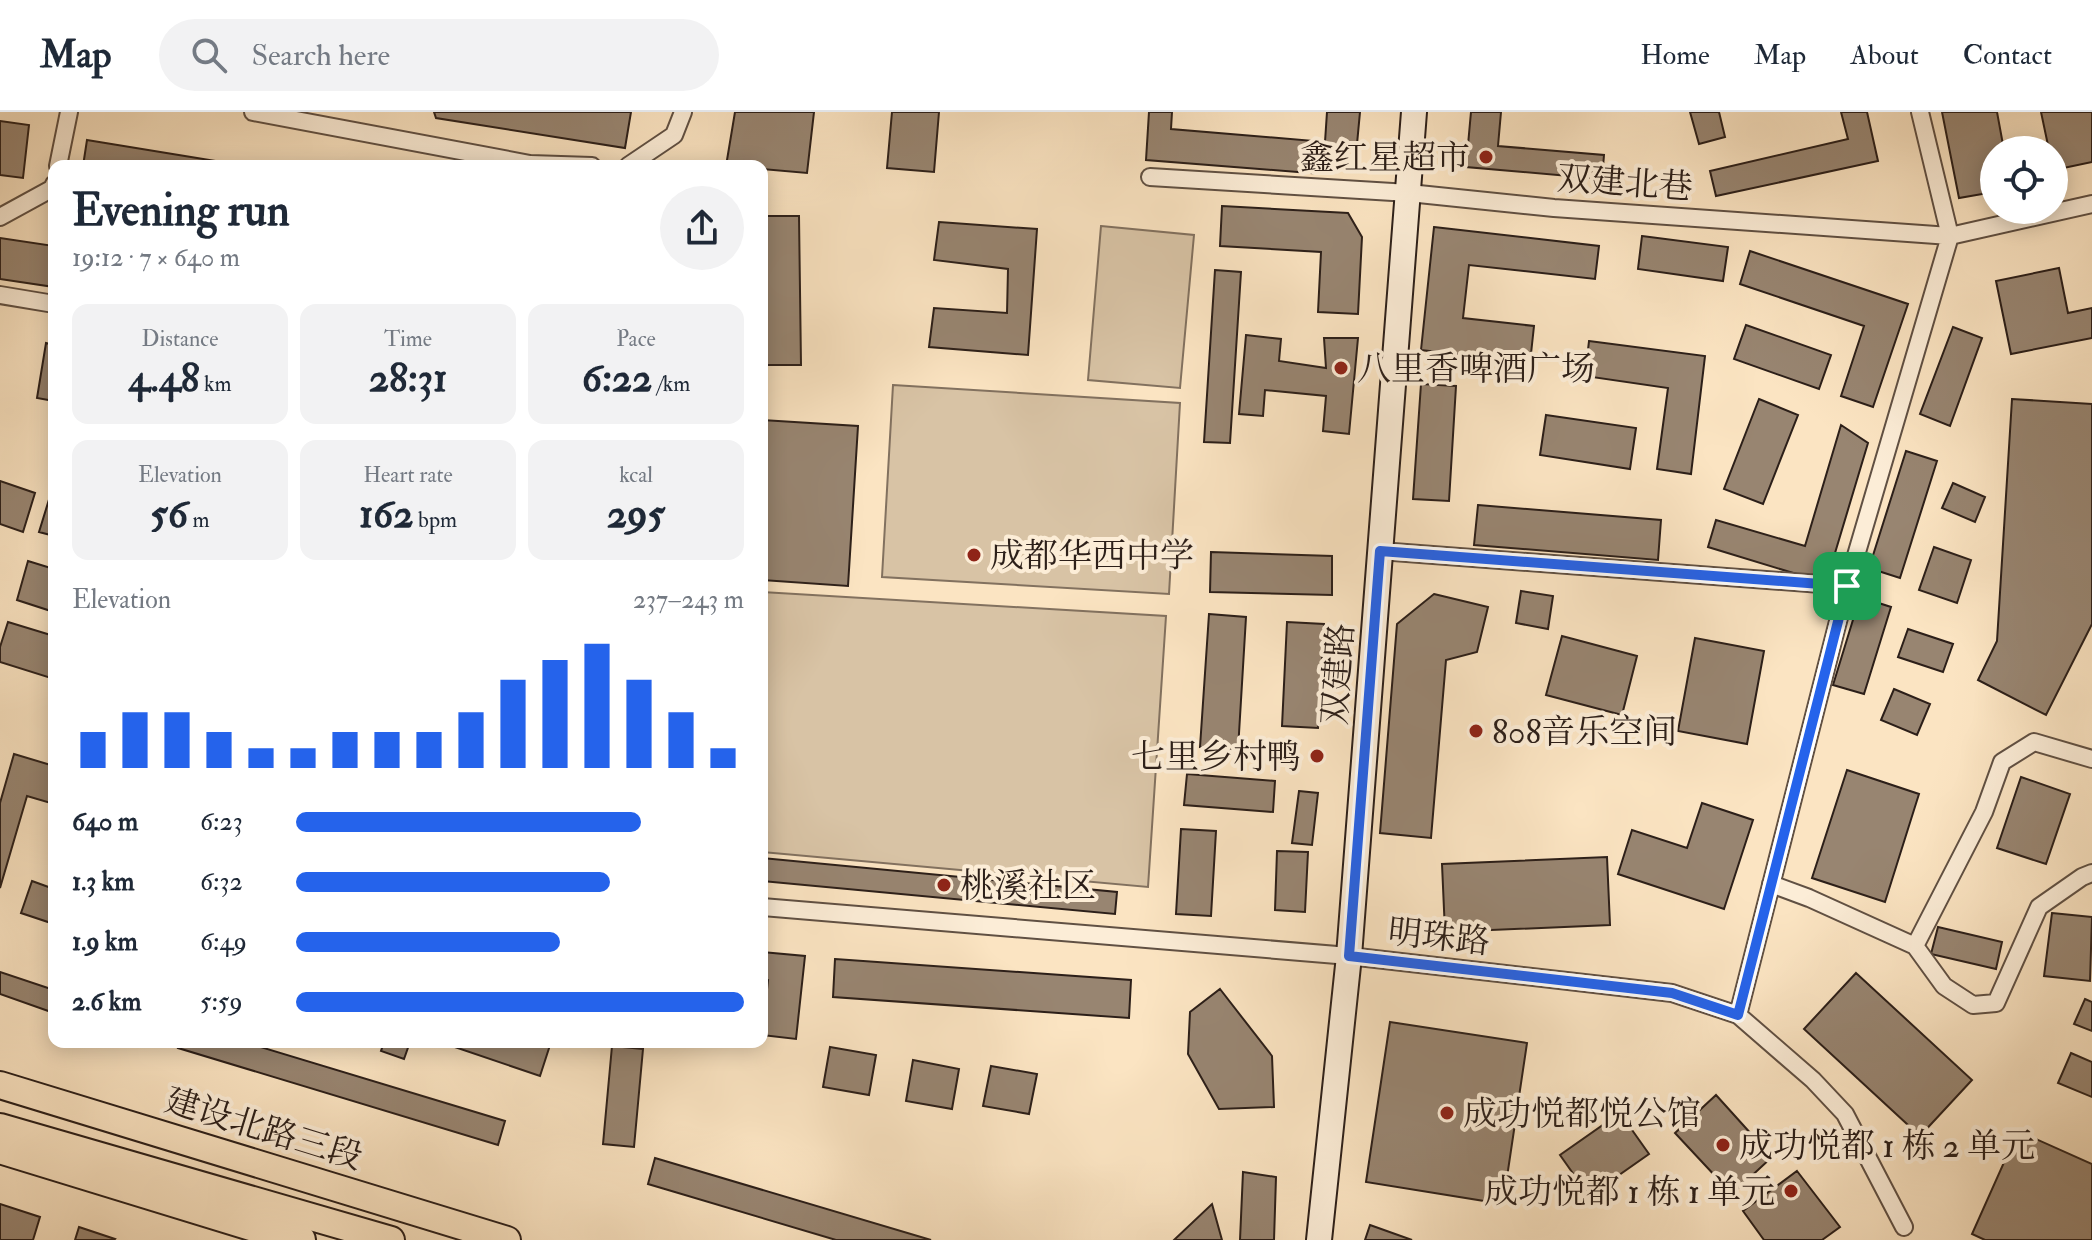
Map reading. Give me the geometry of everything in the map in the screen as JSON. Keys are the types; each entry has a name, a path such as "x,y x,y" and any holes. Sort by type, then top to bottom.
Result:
{"highway":[{"path":"0,1148 300,1240"}],"main road":[{"name":"建设北路三段","path":"0,1085 507,1240"},
{"name":"建设北路三段","path":"0,1127 391,1240"}],"street":[{"path":"59,160 69,112"},
{"path":"253,112 509,160"},
{"path":"637,160 674,135 683,112"},
{"name":"双建路","path":"1319,1240 1349,956 1414,112"},
{"path":"1738,1015 1847,586 1950,236 1920,112"},
{"name":"双建北巷","path":"1150,177 1409,193 1554,208 1950,236 2092,204"},
{"path":"0,217 48,191"},
{"path":"0,295 48,303"},
{"path":"1380,551 1847,586"},
{"path":"1915,946 1984,812 2002,762 2034,742 2092,759"},
{"path":"1771,884 1915,946 1944,986 1973,1005 1996,1003 2039,907 2092,873"},
{"name":"明珠路","path":"768,908 1349,956 1672,993 1738,1015 1813,1080 1845,1114 1904,1227"}],"shaded area":[{"path":"1101,226 1194,235 1180,388 1088,380"},
{"path":"893,385 1180,403 1169,594 882,577"},
{"path":"768,592 1166,616 1148,887 768,853"}],"building":[{"path":"434,112 631,112 625,148 436,118"},
{"path":"735,112 814,112 807,173 768,170 768,160 727,160"},
{"path":"892,112 939,112 934,172 887,168"},
{"path":"1149,112 1172,112 1171,129 1325,142 1327,112 1360,112 1357,144 1322,174 1146,160"},
{"path":"1471,112 1501,112 1498,146 1604,155 1602,179 1466,167"},
{"path":"1690,112 1719,112 1725,137 1699,144"},
{"path":"1841,112 1867,112 1878,161 1716,196 1710,171 1848,139"},
{"path":"1942,112 1997,112 2001,136 1980,136 1980,194 1959,198"},
{"path":"2041,112 2092,112 2092,162 2068,167 2068,136 2046,136"},
{"path":"0,121 29,125 23,178 0,175"},
{"path":"87,140 209,160 84,160"},
{"path":"1222,206 1348,213 1362,237 1358,314 1318,312 1321,252 1220,246"},
{"path":"768,216 799,216 801,365 768,365"},
{"path":"939,222 1037,229 1028,355 929,347 934,308 1007,313 1008,269 934,260"},
{"path":"1434,227 1599,246 1595,279 1469,265 1463,318 1534,326 1530,363 1421,350"},
{"path":"1642,236 1728,247 1723,281 1638,269"},
{"path":"0,238 48,245 48,286 0,279"},
{"path":"1750,251 1908,304 1873,407 1841,396 1864,326 1740,284"},
{"path":"2059,268 2068,313 2092,308 2092,338 2011,354 1996,281"},
{"path":"1215,270 1241,272 1230,443 1204,442"},
{"path":"1746,325 1831,355 1819,389 1734,359"},
{"path":"1953,327 1982,338 1950,426 1920,414"},
{"path":"1246,335 1281,339 1279,361 1326,368 1324,338 1358,338 1349,434 1323,431 1326,396 1265,390 1263,416 1239,414"},
{"path":"1589,341 1705,356 1691,474 1657,469 1668,388 1585,376"},
{"path":"46,343 48,400 37,398"},
{"path":"1421,384 1456,386 1449,501 1413,499"},
{"path":"1759,399 1798,415 1763,504 1724,489"},
{"path":"2012,399 2092,404 2092,624 2046,715 1978,680 1997,641"},
{"path":"1546,415 1636,428 1630,469 1540,455"},
{"path":"768,420 858,426 848,586 768,580"},
{"path":"1841,425 1868,443 1826,583 1708,547 1716,520 1805,546"},
{"path":"1906,451 1937,461 1900,578 1869,568"},
{"path":"0,481 35,493 23,532 0,524"},
{"path":"1953,483 1985,497 1975,522 1942,508"},
{"path":"48,503 48,534 39,532"},
{"path":"1478,505 1661,520 1658,560 1474,545"},
{"path":"1934,547 1971,560 1957,603 1919,590"},
{"path":"1211,552 1332,556 1332,595 1210,592"},
{"path":"28,561 48,567 48,610 17,600"},
{"path":"1521,591 1553,596 1548,629 1516,623"},
{"path":"1434,594 1488,607 1477,652 1446,660 1431,838 1380,833 1397,624"},
{"path":"1860,597 1891,607 1864,694 1833,685"},
{"path":"1209,614 1246,617 1238,750 1200,747"},
{"path":"8,622 48,634 48,677 0,662 0,647"},
{"path":"1287,622 1324,624 1318,728 1282,726"},
{"path":"1908,629 1953,644 1943,672 1898,657"},
{"path":"1562,636 1637,656 1622,715 1546,695"},
{"path":"1695,638 1764,651 1747,744 1678,731"},
{"path":"1894,689 1930,704 1917,735 1881,720"},
{"path":"14,754 48,764 48,802 27,796 0,888 0,803"},
{"path":"1847,770 1919,794 1885,902 1812,878"},
{"path":"1187,774 1275,781 1273,812 1184,805"},
{"path":"2021,777 2070,794 2046,864 1997,848"},
{"path":"1299,791 1318,793 1312,845 1292,843"},
{"path":"1702,803 1753,820 1724,909 1618,874 1632,830 1687,848"},
{"path":"1181,829 1216,831 1211,916 1176,914"},
{"path":"1277,851 1308,852 1305,912 1275,910"},
{"path":"1607,857 1610,925 1445,932 1442,864"},
{"path":"768,859 1117,892 1115,914 768,882"},
{"path":"32,881 48,887 48,922 21,913"},
{"path":"2052,913 2092,917 2090,981 2044,976"},
{"path":"1938,927 2002,942 1996,969 1931,954"},
{"path":"768,953 805,956 796,1039 768,1036"},
{"path":"835,959 1131,980 1129,1018 833,997"},
{"path":"0,972 48,988 48,1011 0,994"},
{"path":"1856,973 1972,1080 1920,1136 1804,1029"},
{"path":"1220,989 1272,1056 1274,1107 1219,1109 1188,1054 1190,1012"},
{"path":"2085,999 2092,1002 2092,1031 2074,1024"},
{"name":"成功悦都悦公馆","path":"1390,1022 1527,1043 1503,1204 1366,1182"},
{"path":"830,1047 876,1055 869,1095 823,1087"},
{"path":"178,1048 264,1048 505,1121 498,1145"},
{"path":"382,1048 408,1048 404,1059 381,1051"},
{"path":"458,1048 549,1048 540,1076"},
{"path":"612,1048 643,1049 634,1147 603,1144"},
{"path":"2071,1053 2092,1062 2092,1097 2058,1083"},
{"path":"913,1060 959,1069 952,1109 906,1101"},
{"path":"991,1066 1037,1074 1029,1114 983,1106"},
{"name":"成功悦都 1 栋 2 单元","path":"1716,1095 1772,1157 1732,1194 1675,1133"},
{"path":"1620,1113 1649,1154 1589,1196 1560,1155"},
{"path":"2018,1131 2092,1164 2092,1240 1985,1240 1972,1234"},
{"path":"655,1158 931,1240 836,1240 648,1184"},
{"name":"成功悦都 1 栋 1 单元","path":"1797,1171 1840,1227 1822,1240 1764,1240 1743,1211"},
{"path":"1243,1172 1276,1177 1274,1240 1240,1240"},
{"path":"0,1204 40,1217 33,1240 0,1240"},
{"path":"1212,1204 1222,1240 1174,1240"},
{"path":"1370,1225 1412,1240 1365,1240"},
{"path":"79,1227 115,1239 75,1240"}],"place":[{"name":"鑫红星超市","path":"1486,157"},
{"name":"八里香啤酒广场","path":"1341,368"},
{"name":"成都华西中学","path":"974,555"},
{"name":"808音乐空间","path":"1476,731"},
{"name":"七里乡村鸭","path":"1317,756"},
{"name":"桃溪社区","path":"944,885"},
{"name":"成功悦都悦公馆","path":"1447,1113"},
{"name":"成功悦都 1 栋 2 单元","path":"1723,1145"},
{"name":"成功悦都 1 栋 1 单元","path":"1791,1191"}],"route":[{"path":"1380,551 1847,586 1738,1015 1672,993 1349,956 1380,551"}]}
